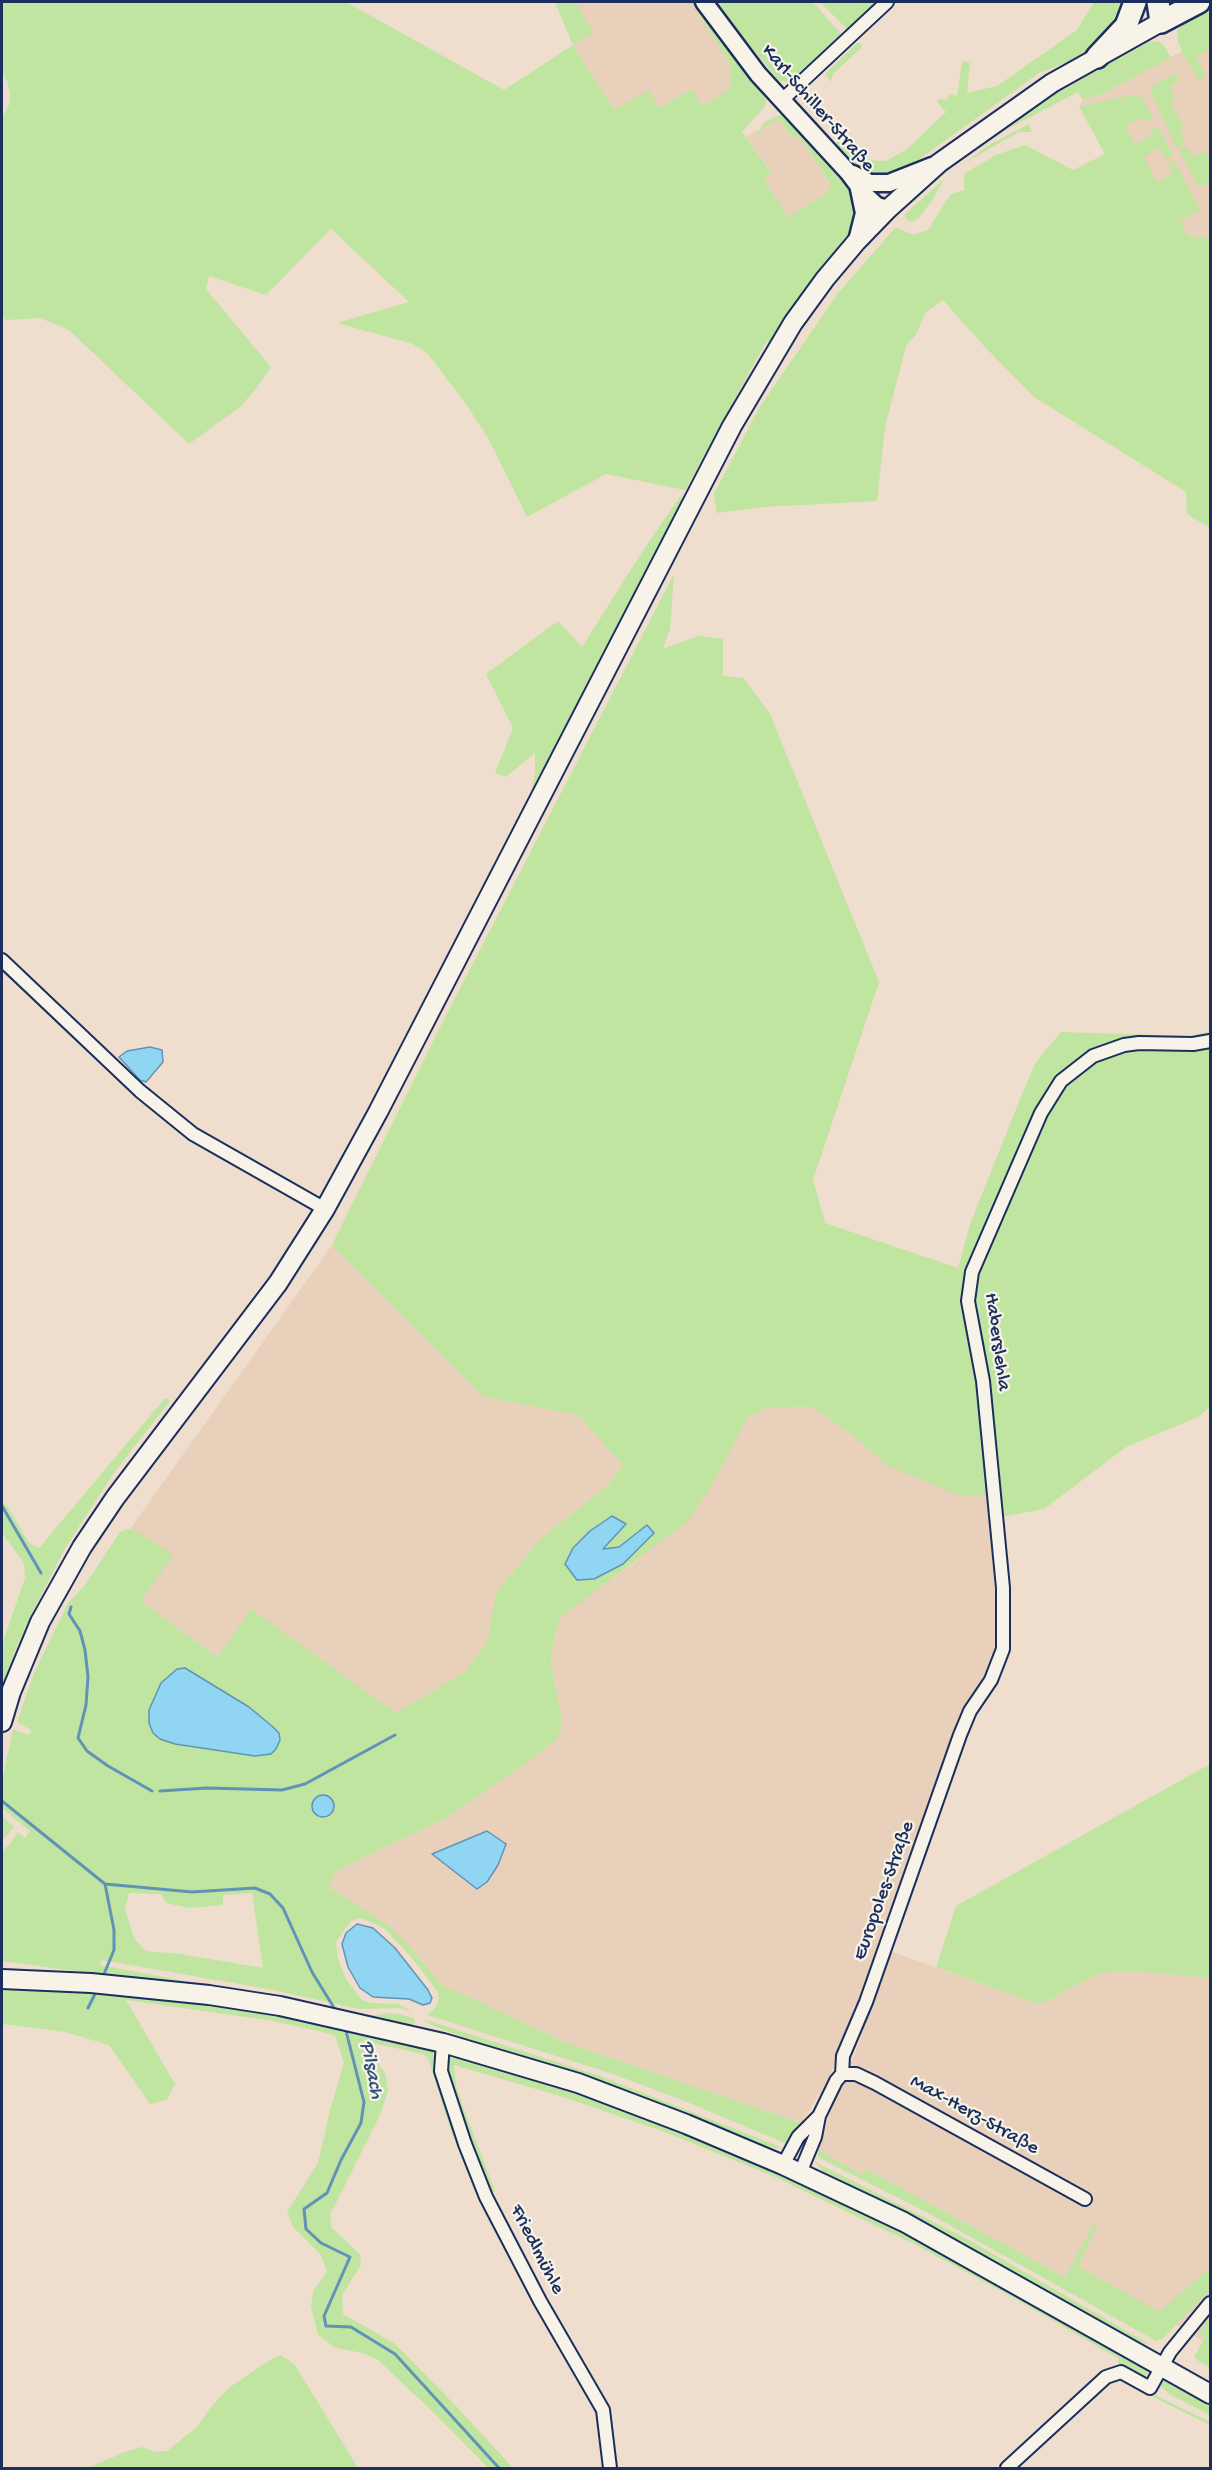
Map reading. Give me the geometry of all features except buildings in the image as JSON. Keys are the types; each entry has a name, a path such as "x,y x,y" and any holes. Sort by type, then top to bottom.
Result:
{"highway":[{"path":"1097,57 1126,26 1135,2"},
{"path":"1144,2 1153,15 1199,2"}],"main road":[{"path":"2,1722 11,1692 40,1622 82,1547 115,1498 278,1282 325,1209 732,426 793,323 825,279 857,241 939,163 1028,99 1097,57 1160,12"},
{"path":"2,1970 39,1979"},
{"path":"2,1979 39,1979 99,1984 245,2000 331,2016 443,2043 578,2083 686,2124 791,2169 939,2240 1210,2394"}],"street":[{"name":"Karl-Schiller-Straße","path":"704,2 741,54 782,101 859,180 883,198 888,210"},
{"path":"782,101 887,2"},
{"path":"857,241 864,208 859,180 895,182 939,163"},
{"path":"2,960 140,1091 193,1134 325,1209"},
{"name":"Haberslehla","path":"991,1680 1003,1649 1003,1588 983,1381 969,1313 969,1286 972,1272 1049,1095 1061,1080 1093,1056 1124,1045 1193,1044 1210,1041"},
{"name":"Europoles-Straße","path":"791,2169 815,2137 819,2116 836,2081 842,2074 843,2056 866,2002 960,1735 970,1712 991,1680"},
{"name":"Friedlmühle","path":"443,2043 441,2071 465,2145 486,2197 540,2301 603,2410 610,2469"},
{"name":"Max-Herz-Straße","path":"842,2074 856,2074 875,2083 1084,2199"},
{"name":"Europoles-Straße","path":"791,2169 798,2137 819,2116"},
{"path":"1007,2469 1106,2377 1121,2372 1150,2388 1175,2345 1210,2303"}],"shaded area":[{"path":"555,2 692,2 731,67 730,90 701,106 614,110 573,45"},
{"path":"1210,18 1210,238 1155,233 1105,154 1079,106 1083,100 1100,95 1188,48"},
{"path":"779,119 792,138 797,136 807,147 831,187 827,193 788,217 763,178 772,172 746,137 759,129 764,134 761,129"},
{"path":"332,1245 484,1397 578,1415 623,1465 608,1485 539,1540 496,1593 487,1642 465,1672 396,1713 251,1610 217,1657 141,1601 137,1531 130,1529"},
{"path":"812,1407 851,1434 960,1495 988,1496 998,1643 988,1674 969,1700 957,1731 890,1951 1034,2003 1047,2002 1070,1988 1105,1972 1134,1971 1210,1978 1210,2345 1077,2266 1096,2227 1093,2225 1065,2277 866,2169 863,2175 818,2150 890,1952 879,1948 828,2081 801,2123 565,2042 441,1984 413,1950 329,1886 336,1871 444,1819 527,1763 557,1739 561,1717 551,1662 554,1638 560,1618 637,1561 737,1437 748,1417 767,1408"}],"green space":[{"path":"2,2 346,2 504,90 573,45 614,110 649,90 659,108 692,89 702,106 729,90 731,67 692,2 698,2 764,91 766,103 763,109 742,132 772,173 764,179 788,217 827,193 831,186 807,147 797,136 793,138 779,119 761,129 764,135 759,133 761,126 765,122 779,115 787,117 853,192 859,205 855,227 807,287 769,344 767,340 685,490 606,474 527,517 488,438 428,354 413,344 337,323 409,302 331,229 266,295 209,276 206,289 271,367 240,407 189,444 69,330 40,318 7,320 2,318 2,117 9,105 10,95 8,83 2,71"},
{"path":"555,2 575,2 594,33 573,45"},
{"path":"717,2 813,2 840,33 799,75 787,81 779,81"},
{"path":"820,2 880,2 847,29"},
{"path":"1094,2 1125,2 1121,20 1105,37 1075,59 1039,73 900,173 876,179 855,167 834,148 836,143 847,141 862,160 886,161 907,149 946,112 937,102 939,99 947,100 949,94 957,96 962,61 970,63 967,93 997,86 1077,30"},
{"path":"1210,6 1210,49 1196,57 1205,74 1201,80 1197,78 1182,52 1177,31 1187,20"},
{"path":"1157,41 1163,44 1171,58 1100,95 1083,100 1078,92 1006,130 960,160 905,209 907,203 950,165 1044,100 1149,42"},
{"path":"857,43 860,43 862,47 833,74 831,82 825,74"},
{"path":"1175,74 1181,80 1170,86 1175,97 1170,100 1184,128 1179,131 1186,143 1177,148 1150,91 1154,85"},
{"path":"1132,95 1142,98 1153,118 1146,122 1143,117 1125,126 1135,144 1153,135 1151,130 1158,127 1173,156 1166,159 1159,148 1144,157 1157,182 1173,173 1168,164 1174,160 1200,210 1180,222 1188,236 1210,238 1210,528 1187,514 1186,492 1034,397 943,300 926,312 915,336 906,346 885,427 877,501 764,507 717,513 714,494 759,408 838,293 896,227 913,235 928,230 950,195 964,190 964,174 996,155 1025,145 1073,170 1105,154 1079,106"},
{"path":"1029,124 1032,132 1019,132 961,165 989,145"},
{"path":"1187,146 1193,157 1205,151 1208,155 1210,154 1210,182 1203,186 1196,183 1179,150"},
{"path":"944,179 919,218 911,222 907,220 904,215"},
{"path":"681,495 682,504 531,792 535,772 535,753 506,777 495,773 513,728 486,674 558,621 582,647"},
{"path":"674,574 670,629 663,649 698,636 723,639 723,676 744,678 770,714 879,982 813,1180 825,1223 958,1268 970,1224 1022,1094 1036,1062 1061,1032 1190,1036 1210,1031 1210,1407 1198,1417 1126,1447 1044,1509 1001,1517 999,1496 960,1496 887,1465 851,1434 812,1407 767,1408 748,1417 712,1485 688,1521 560,1618 554,1638 551,1662 561,1717 561,1731 557,1739 527,1763 444,1819 336,1871 329,1887 388,1925 413,1950 441,1984 565,2042 801,2123 787,2144 613,2074 427,2015 435,2008 439,1999 438,1992 411,1957 384,1928 361,1918 351,1921 336,1942 338,1959 346,1979 362,2000 370,2003 398,2004 413,2012 399,2008 359,2009 268,1989 101,1960 100,1965 201,1984 191,1987 2,1961 2,1851 18,1832 25,1838 30,1831 2,1808 2,1782 13,1729 29,1735 31,1730 17,1722 34,1673 68,1603 85,1585 120,1532 127,1529 137,1531 173,1555 141,1601 217,1657 251,1609 396,1713 465,1672 487,1642 496,1593 539,1540 608,1485 623,1465 578,1415 484,1397 332,1245 438,1031","holes":["613,1516 626,1525 602,1549 619,1547 647,1525 654,1533 623,1564 594,1579 577,1580 565,1564 573,1548 590,1531","317,1796 326,1796 333,1800 332,1813 327,1818 320,1818 315,1814 313,1805","129,1893 161,1894 166,1903 189,1908 223,1905 223,1895 252,1893 263,1968 180,1954 146,1951 134,1938 125,1909"]},
{"path":"165,1398 170,1401 113,1474 64,1550 14,1653 2,1693 2,1645 25,1578 24,1563 2,1533 2,1502 7,1506 29,1543 39,1548"},
{"path":"1210,1764 1210,1978 1134,1971 1105,1972 1070,1988 1047,2002 1034,2003 936,1967 956,1906"},
{"path":"2,1816 14,1827 2,1841"},
{"path":"212,1985 369,2016 400,2014 414,2018 415,2023 403,2025 214,1988"},
{"path":"2,1988 160,1996 261,2011 430,2048 482,2197 478,2199 451,2131 428,2058 423,2054 363,2041 385,2073 388,2090 381,2113 330,2215 332,2228 360,2254 361,2265 342,2295 343,2314 394,2343 513,2468 488,2468 378,2360 363,2353 336,2348 318,2335 311,2307 313,2291 327,2271 321,2255 293,2227 287,2212 318,2163 344,2063 335,2035 274,2021 126,2000 175,2084 167,2100 150,2104 109,2045 65,2032 2,2024"},
{"path":"423,2019 600,2076 781,2147 761,2144 655,2101 490,2048 431,2025"},
{"path":"447,2057 493,2067 509,2068 541,2079 696,2138 785,2175 948,2255 1141,2365 1149,2374 1138,2377 1117,2367 1119,2359 1016,2299 916,2245 775,2177 662,2131 563,2097 454,2065 456,2085 495,2191 490,2193 450,2091 445,2061"},
{"path":"818,2150 863,2175 866,2169 1065,2277 1093,2224 1097,2226 1078,2266 1159,2312 1210,2268 1210,2291 1164,2338 1156,2341 928,2213 818,2157"},
{"path":"815,2162 969,2240 1151,2345 1138,2341 979,2252 824,2172"},
{"path":"1210,2317 1210,2368 1194,2358 1204,2337 1199,2334"},
{"path":"281,2355 295,2365 358,2468 87,2468 142,2447 156,2452 167,2451 198,2426 210,2408 230,2387"},
{"path":"1164,2380 1210,2403 1210,2415 1169,2394 1160,2386"},
{"path":"1134,2385 1210,2422 1210,2425 1137,2389"}],"water":[{"path":"150,1047 162,1050 163,1062 146,1082 140,1080 119,1057 127,1051"},
{"path":"612,1516 626,1524 603,1549 619,1547 647,1525 654,1533 623,1564 594,1579 577,1580 565,1564 573,1548 590,1531"},
{"path":"185,1668 249,1707 273,1727 279,1733 280,1740 276,1749 271,1754 255,1756 175,1744 160,1739 153,1733 149,1723 149,1710 161,1683 177,1669"},
{"path":"323,1795 331,1798 334,1806 331,1814 323,1817 315,1814 312,1806 315,1798"},
{"path":"487,1831 506,1844 498,1865 487,1882 477,1889 432,1854"},
{"path":"357,1924 373,1928 395,1948 428,1990 432,1998 430,2003 423,2005 409,1999 373,1997 360,1988 348,1967 342,1944 346,1933"}],"waterway":[{"path":"2,1506 41,1573"},
{"path":"71,1607 69,1614 80,1631 88,1677 86,1705 78,1738 87,1751 152,1791"},
{"path":"160,1791 207,1788 282,1790 305,1784 395,1735"},
{"name":"Pilsach","path":"2,1801 105,1884 192,1892 255,1888 270,1894 283,1908 312,1972 336,2011"},
{"path":"102,1979 114,1950 114,1930 105,1884"},
{"path":"88,2008 97,1990"},
{"name":"Pilsach","path":"345,2027 364,2102 361,2123 341,2160 327,2193 304,2209 306,2229 321,2243 350,2257 324,2316 326,2326 351,2327 395,2354 499,2468"}]}
